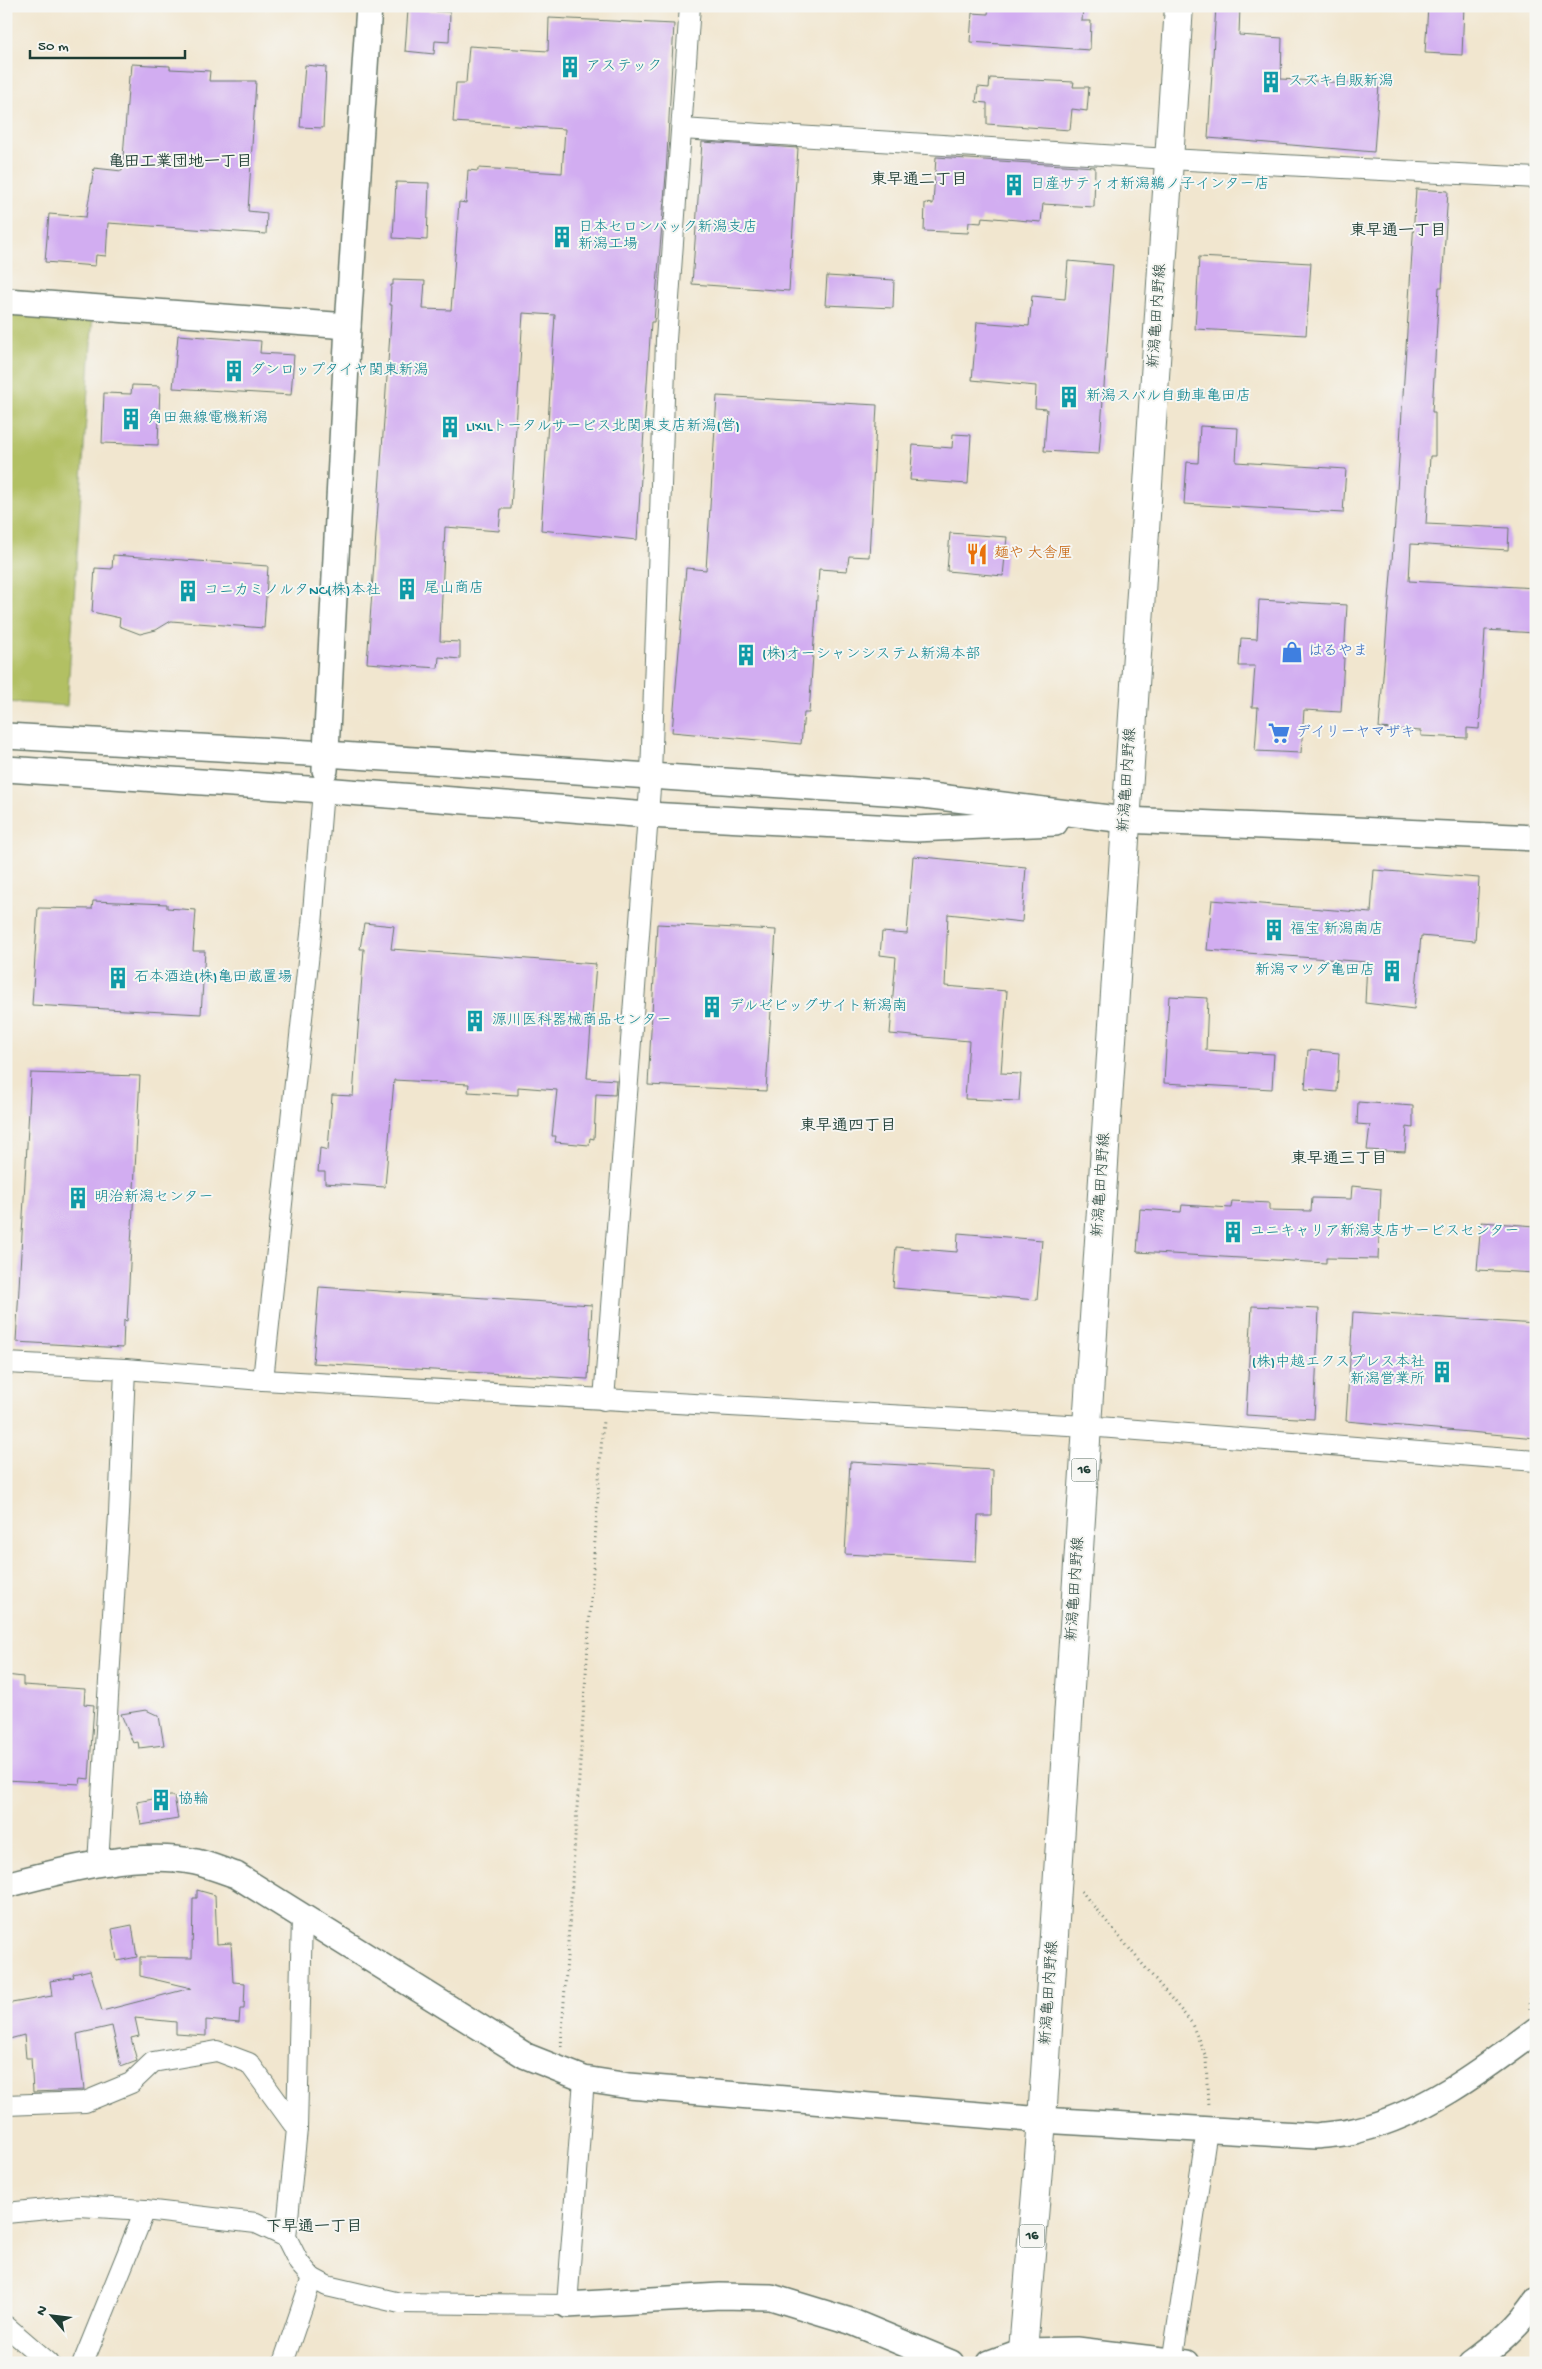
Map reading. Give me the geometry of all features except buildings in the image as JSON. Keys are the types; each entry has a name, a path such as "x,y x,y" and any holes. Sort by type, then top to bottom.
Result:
{"main road":[{"name":"新潟亀田内野線","path":"1023,2357 1042,2120 1179,6"}],"street":[{"path":"263,1380 312,925 326,754 348,326 369,6"},
{"path":"604,1400 651,775 666,340 690,6"},
{"path":"682,129 1168,159 1536,178"},
{"path":"6,301 348,326"},
{"path":"6,736 326,754 915,794 1125,820 1536,838"},
{"path":"6,769 323,790 648,816 915,829 1125,820"},
{"path":"6,1363 604,1400 1086,1426 1536,1461"},
{"path":"98,1864 119,1514 125,1369"},
{"path":"6,1885 98,1864 161,1858 196,1862 236,1876 526,2056 584,2079 629,2086 1042,2120 1316,2136 1358,2130 1404,2114 1451,2091 1532,2032"},
{"path":"302,1917 297,2130 286,2237 299,2263 312,2278 326,2286 400,2303 567,2305 720,2296 771,2297 850,2321 951,2363"},
{"path":"6,2105 86,2102 132,2083 153,2062 216,2051 249,2062 297,2130"},
{"path":"567,2305 584,2079"},
{"path":"990,2363 1077,2350 1178,2362 1207,2130"},
{"path":"6,2213 79,2206 145,2210 256,2223 286,2237"},
{"path":"83,2363 145,2210"},
{"path":"283,2363 312,2278"},
{"path":"1472,2363 1498,2344 1524,2319 1536,2301"},
{"path":"6,2326 49,2363"}],"path":[{"path":"559,2070 604,1400"},
{"path":"1057,1881 1072,1882 1191,2022 1206,2057 1207,2130"},
{"path":"1532,2032 1536,1920"}],"green space":[{"path":"6,307 93,313 67,706 6,702"}],"place":[{"name":"アステック","path":"570,67"},
{"name":"スズキ自販新潟","path":"1271,82"},
{"name":"日産サティオ新潟鵜ノ子インター店","path":"1014,185"},
{"name":"日本セロンパック新潟支店 新潟工場","path":"562,237"},
{"name":"ダンロップタイヤ関東新潟","path":"234,371"},
{"name":"新潟スバル自動車亀田店","path":"1069,397"},
{"name":"角田無線電機新潟","path":"131,419"},
{"name":"LIXILトータルサービス北関東支店新潟(営)","path":"450,427"},
{"name":"麺や 大舎厘","path":"977,554"},
{"name":"尾山商店","path":"407,589"},
{"name":"コニカミノルタNC(株)本社","path":"188,591"},
{"name":"はるやま","path":"1292,652"},
{"name":"(株)オーシャンシステム新潟本部","path":"746,655"},
{"name":"デイリーヤマザキ","path":"1279,733"},
{"name":"福宝 新潟南店","path":"1274,930"},
{"name":"新潟マツダ亀田店","path":"1392,971"},
{"name":"石本酒造(株)亀田蔵置場","path":"118,978"},
{"name":"デルゼビッグサイト新潟南","path":"712,1007"},
{"name":"源川医科器械商品センター","path":"475,1021"},
{"name":"明治新潟センター","path":"78,1198"},
{"name":"ユニキャリア新潟支店サービスセンター","path":"1233,1232"},
{"name":"(株)中越エクスプレス本社 新潟営業所","path":"1442,1372"},
{"name":"協輪","path":"161,1800"}],"district":[{"name":"亀田工業団地一丁目","path":"180,163"},
{"name":"東早通二丁目","path":"919,181"},
{"name":"東早通一丁目","path":"1398,232"},
{"name":"東早通四丁目","path":"848,1127"},
{"name":"東早通三丁目","path":"1339,1160"},
{"name":"下早通一丁目","path":"314,2228"}]}
